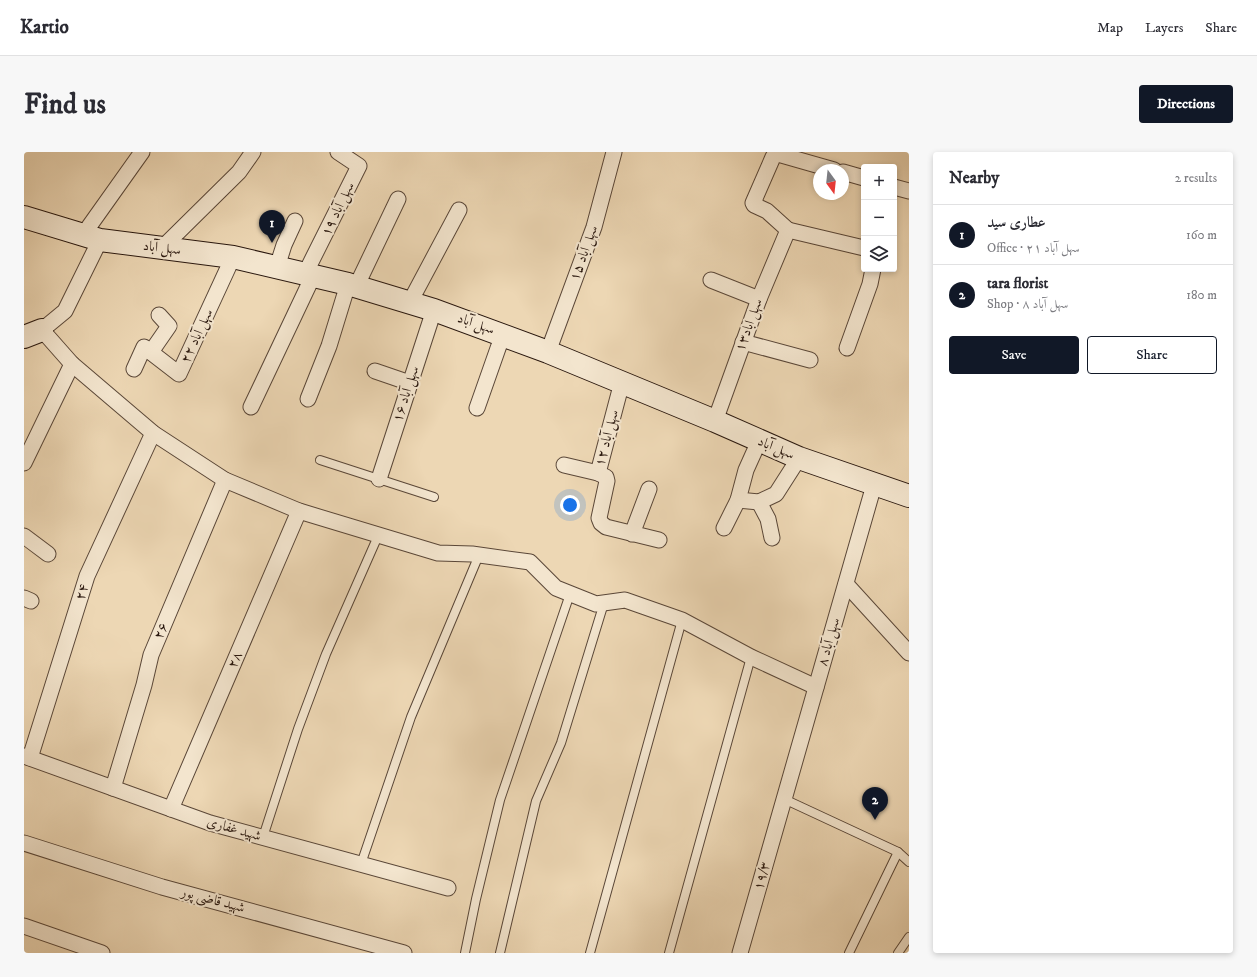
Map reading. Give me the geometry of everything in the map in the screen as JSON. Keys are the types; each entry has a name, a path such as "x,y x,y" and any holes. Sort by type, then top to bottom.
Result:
{"street":[{"path":"142,152 91,237 65,311 31,333 72,364 153,433 225,480 299,511 438,553 478,555 530,562 556,588 596,604 625,600 682,620 751,658 816,687"},
{"path":"162,248 239,172 253,152"},
{"name":"سهل آباد ۱۹","path":"309,275 359,166 338,152"},
{"name":"سهل آباد ۱۵","path":"548,352 594,227 614,152"},
{"path":"813,164 778,154 773,156 753,203 754,205 767,211 788,230 861,247"},
{"path":"849,174 861,177"},
{"path":"897,188 909,191"},
{"path":"308,399 352,285 398,199"},
{"path":"410,302 459,210"},
{"name":"سهل آباد","path":"24,217 91,237 233,257 352,285 410,302 504,334 715,421 799,458 874,486 909,496"},
{"path":"277,267 284,245 295,221"},
{"name":"سهل اباد۱۳","path":"715,421 759,299 788,230"},
{"name":"سهل آباد ۲۲","path":"151,352 179,374 233,257"},
{"path":"847,348 870,284 872,272"},
{"path":"251,408 309,275"},
{"path":"711,280 759,299"},
{"name":"سهل آباد ۱۶","path":"378,479 434,310"},
{"path":"134,369 144,347 151,352 169,326 159,315"},
{"path":"477,408 504,334"},
{"path":"743,342 810,360"},
{"path":"24,463 72,364"},
{"path":"375,371 410,383"},
{"name":"سهل آباد ۱۲","path":"622,382 598,473 606,477 607,481 599,518 606,527 659,540"},
{"name":"۲۴","path":"27,757 87,576 153,433"},
{"path":"724,528 738,500 746,470 759,441"},
{"path":"738,500 759,502 776,494 799,458"},
{"path":"564,465 598,473"},
{"name":"۲۶","path":"113,788 144,685 150,655 225,480"},
{"name":"سهل آباد ۸","path":"784,799 874,486"},
{"path":"632,534 649,488"},
{"path":"759,502 768,519 772,538"},
{"name":"۲۸","path":"171,809 299,511"},
{"path":"24,536 48,554"},
{"path":"846,584 909,653"},
{"name":"شهید غفاری","path":"27,757 210,823 448,888"},
{"name":"۱۹/۳","path":"740,953 784,799"},
{"name":"شهید قاضی پور","path":"24,843 162,887 404,953"},
{"path":"24,926 102,953"}],"lane":[{"path":"320,460 434,497"},
{"path":"263,837 298,729 326,654 378,536"},
{"path":"361,864 411,717 478,555"},
{"path":"465,953 476,899 500,800 570,594"},
{"path":"500,953 536,801 561,743 604,603"},
{"path":"590,953 682,620"},
{"path":"668,953 751,658"},
{"path":"784,799 898,852 909,862"},
{"path":"849,953 898,852"},
{"path":"898,953 909,937"}],"place":[{"name":"عطاری سید","path":"272,243"},
{"name":"tara florist","path":"875,820"}]}
